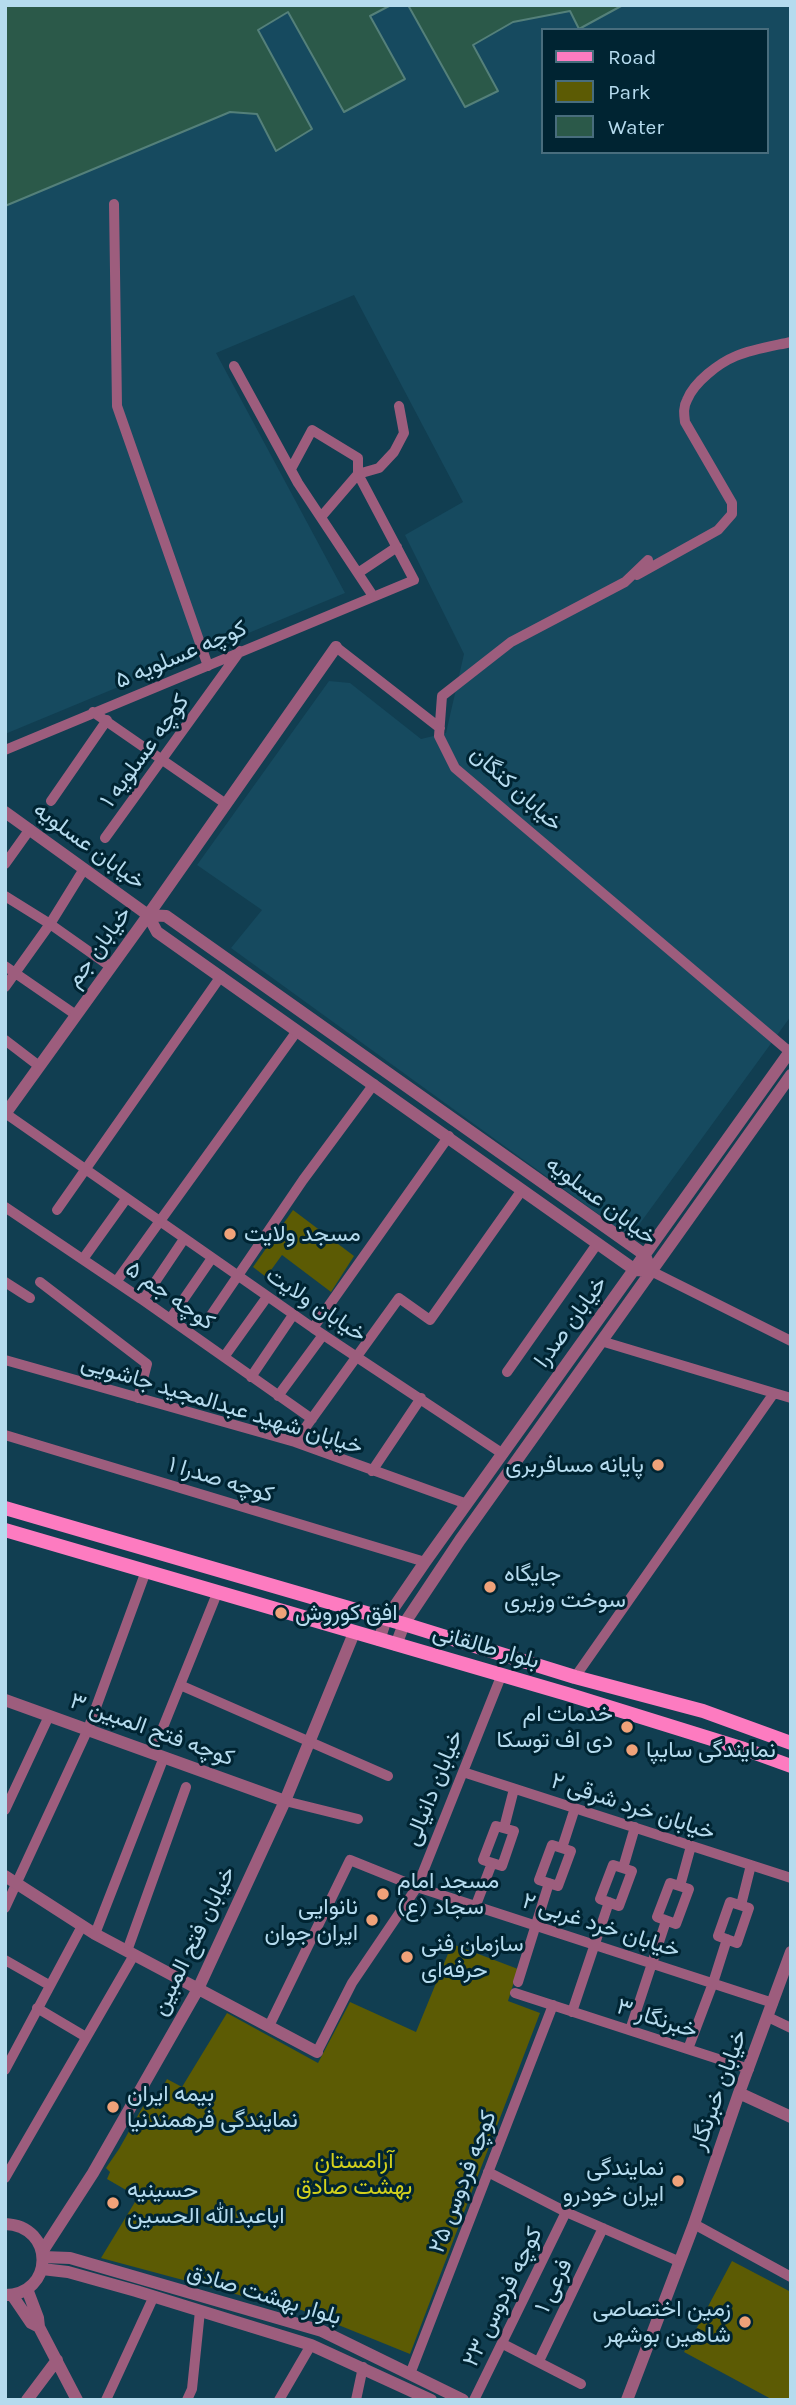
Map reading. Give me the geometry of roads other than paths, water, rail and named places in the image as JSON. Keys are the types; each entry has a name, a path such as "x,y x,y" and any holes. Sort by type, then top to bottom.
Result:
{"main road":[{"name":"بلوار طالقانی","path":"5,1508 404,1624 575,1677 703,1711 791,1743"},
{"name":"بلوار طالقانی","path":"5,1530 502,1674 791,1766"},
{"path":"146,1571 153,1551"}],"street":[{"path":"114,204 117,406 208,666"},
{"path":"625,582 718,530 732,514 732,503 685,422 687,398 713,370 736,356 791,342"},
{"path":"234,366 291,469 373,596"},
{"path":"321,517 358,474 379,468 394,452 404,433 400,406"},
{"path":"291,469 312,430 358,457 358,474 397,547 358,573"},
{"name":"کوچه عسلویه ۵","path":"5,750 414,580 397,547"},
{"name":"خیابان کنگان","path":"648,560 625,582 511,642 442,696 439,736 455,768 790,1052"},
{"path":"93,712 226,804 336,647 440,728"},
{"name":"کوچه عسلویه ۱","path":"105,838 240,651"},
{"path":"51,801 107,720"},
{"name":"خیابان جم","path":"5,1113 226,804"},
{"name":"خیابان عسلویه","path":"5,812 148,915 157,932 449,1136 597,1244 635,1270 651,1271 645,1255 166,916 148,915"},
{"path":"5,864 30,829"},
{"path":"5,987 50,924 84,869"},
{"path":"5,896 111,967"},
{"path":"5,967 76,1015"},
{"path":"57,1210 221,976"},
{"path":"116,1282 158,1220 297,1031"},
{"path":"5,1040 39,1066"},
{"name":"خیابان صدرا","path":"379,1640 386,1619 425,1562 790,1052"},
{"name":"خیابان صدرا","path":"396,1645 404,1624 460,1540 791,1075"},
{"path":"205,1324 303,1180 374,1084"},
{"name":"خیابان ولایت","path":"5,1113 293,1315 503,1454"},
{"path":"313,1328 449,1136"},
{"path":"295,1442 399,1298 430,1320 522,1190"},
{"path":"83,1259 126,1199"},
{"name":"کوچه جم ۵","path":"5,1207 144,1300 312,1419"},
{"path":"144,1300 184,1239"},
{"path":"507,1372 597,1244"},
{"path":"170,1319 212,1258"},
{"path":"651,1271 791,1341"},
{"path":"5,1282 30,1298"},
{"path":"40,1282 147,1364 138,1398"},
{"path":"224,1357 267,1297"},
{"path":"251,1377 293,1315"},
{"path":"278,1395 323,1335"},
{"path":"601,1341 791,1398"},
{"name":"خیابان شهید عبدالمجید جاشویی","path":"5,1360 295,1442 467,1504"},
{"path":"575,1677 775,1393"},
{"path":"372,1471 421,1398"},
{"path":"532,1413 544,1422"},
{"name":"کوچه صدرا ۱","path":"5,1435 425,1562"},
{"path":"447,1532 460,1540"},
{"path":"5,1908 88,1729 146,1571"},
{"path":"95,1934 159,1754 180,1685 218,1591"},
{"name":"خیابان فتح المبین","path":"27,2289 38,2279 42,2259 198,1989 285,1801 354,1633"},
{"name":"خیابان دانیالی","path":"5,1876 95,1934 317,2052 352,1983 417,1887 502,1674"},
{"path":"180,1685 388,1776"},
{"name":"کوچه فتح المبین ۳","path":"5,1700 285,1801"},
{"path":"5,1810 49,1716"},
{"name":"خیابان خرد شرقی ۲","path":"463,1772 791,1878"},
{"path":"5,2178 86,2038 131,1953 186,1787"},
{"path":"504,1828 514,1789"},
{"path":"285,1801 358,1819"},
{"path":"562,1848 575,1808"},
{"path":"496,1826 504,1828 514,1831 502,1867 483,1860 496,1826"},
{"path":"623,1868 635,1827"},
{"path":"552,1845 571,1851 558,1886 549,1883 539,1880 552,1845"},
{"path":"680,1886 691,1846"},
{"name":"خیابان خرد غربی ۲","path":"269,2026 350,1860 417,1887 773,2003"},
{"path":"476,1905 492,1863"},
{"path":"741,1905 751,1864"},
{"path":"612,1865 623,1868 632,1871 619,1906 600,1899 612,1865"},
{"path":"518,1982 549,1883"},
{"path":"670,1883 680,1886 689,1889 676,1924 657,1917 670,1883"},
{"path":"572,2012 609,1902"},
{"path":"730,1902 741,1905 749,1908 737,1942 718,1936 730,1902"},
{"path":"630,2030 666,1921"},
{"path":"5,2070 82,1926"},
{"path":"688,2049 727,1939"},
{"name":"خیابان خبرنگار","path":"627,2400 694,2224 791,1952"},
{"path":"5,1960 49,1985"},
{"name":"خبرنگار ۳","path":"515,1993 749,2069"},
{"name":"کوچه فردوس ۲۵","path":"410,2374 552,2005"},
{"path":"37,2008 86,2038"},
{"path":"768,2017 791,2028"},
{"path":"739,2092 791,2117"},
{"path":"488,2172 566,2212 678,2261"},
{"name":"کوچه فردوس ۲۳","path":"474,2400 566,2212"},
{"path":"5,2224 25,2228 34,2236 42,2259"},
{"path":"694,2224 791,2277"},
{"name":"فرعی ۱","path":"539,2361 603,2228"},
{"name":"بلوار بهشت صادق","path":"42,2259 70,2258 322,2331 463,2400"},
{"name":"بلوار بهشت صادق","path":"42,2259 68,2272 312,2345 431,2400"},
{"path":"39,2327 31,2323 8,2295 27,2289 39,2327 77,2400"},
{"path":"106,2400 154,2296"},
{"path":"187,2400 192,2389 200,2311"},
{"path":"503,2344 581,2384"},
{"path":"279,2400 312,2345"},
{"path":"27,2400 57,2360"},
{"path":"356,2400 363,2367"}],"water":[{"path":"5,5 391,5 370,16 405,79 344,112 288,12 258,30 312,129 276,151 257,114 230,112 5,206"},
{"path":"408,5 623,5 581,28 570,11 513,22 473,45 498,91 465,107"}],"place":[{"name":"مسجد ولایت","path":"230,1234"},
{"name":"پایانه مسافربری","path":"658,1465"},
{"name":"جایگاه سوخت وزیری","path":"490,1587"},
{"name":"افق کوروش","path":"281,1613"},
{"name":"خدمات ام دی اف توسکا","path":"627,1727"},
{"name":"نمایندگی سایپا","path":"632,1750"},
{"name":"مسجد امام سجاد (ع)","path":"383,1894"},
{"name":"نانوایی ایران جوان","path":"372,1920"},
{"name":"سازمان فنی حرفه‌ای","path":"407,1957"},
{"name":"بیمه ایران نمایندگی فرهمندنیا","path":"113,2107"},
{"name":"نمایندگی ایران خودرو","path":"678,2181"},
{"name":"حسینیه اباعبدالله الحسین","path":"113,2203"},
{"name":"زمین اختصاصی شاهین بوشهر","path":"745,2322"}],"park label":[{"name":"آرامستان بهشت صادق","path":"354,2174"}]}
